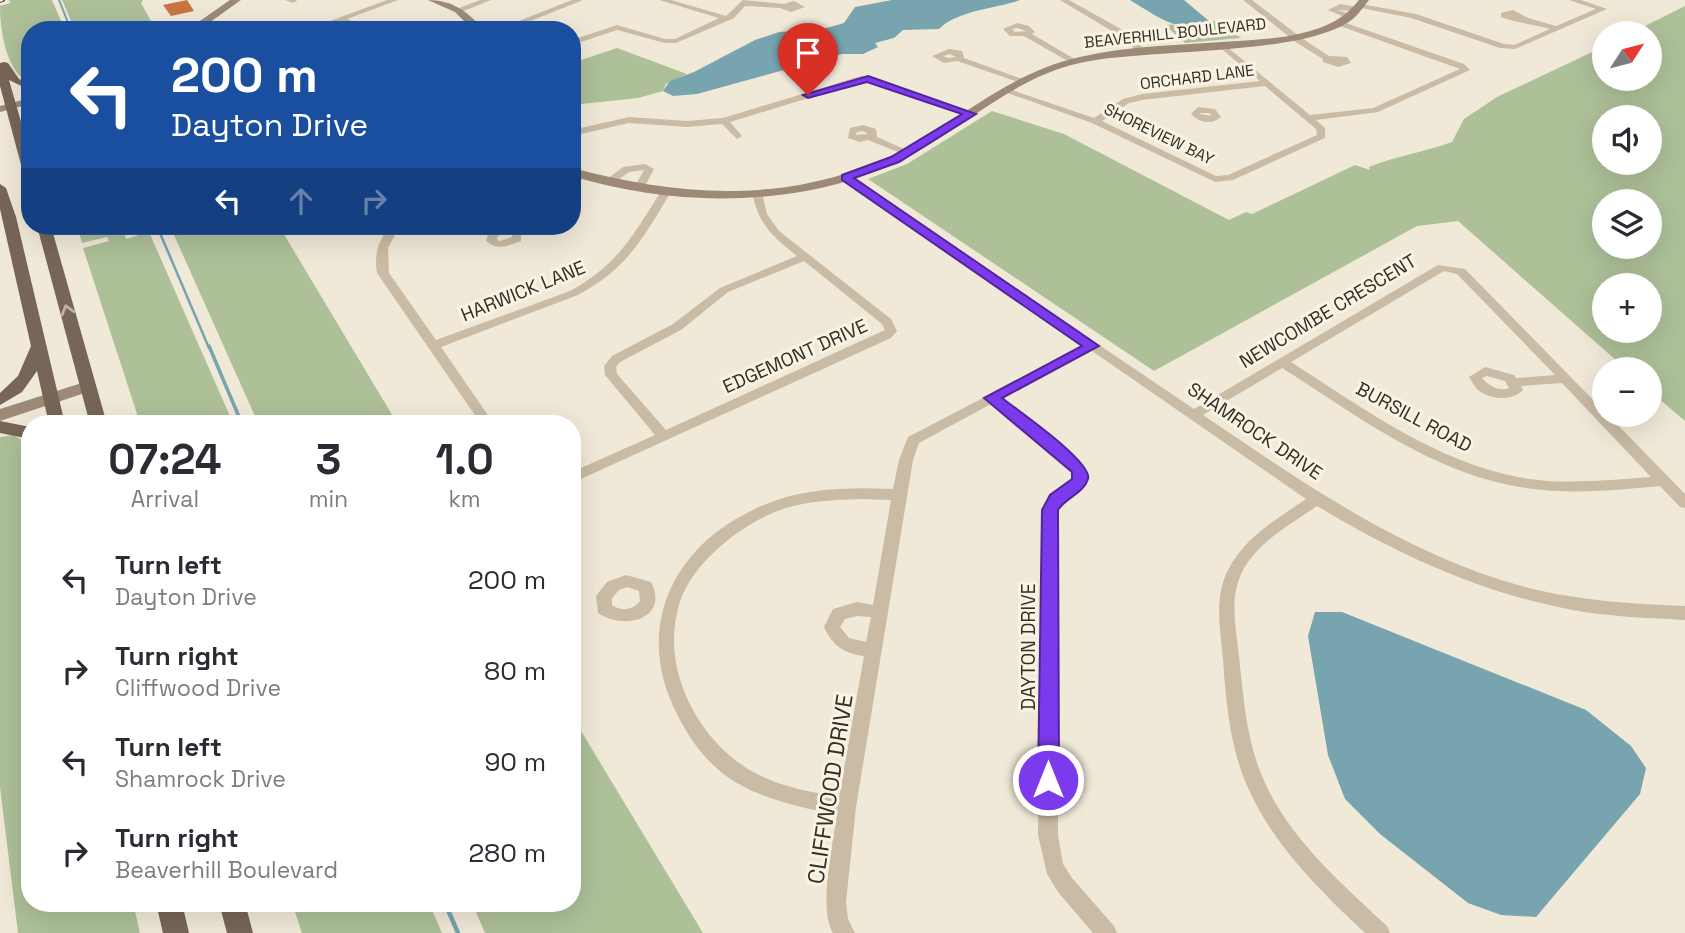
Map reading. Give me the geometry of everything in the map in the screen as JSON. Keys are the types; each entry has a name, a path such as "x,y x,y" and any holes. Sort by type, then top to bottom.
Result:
{"main road":[{"path":"0,60 15,81 21,83"},
{"path":"0,66 5,106 21,143"},
{"path":"20,139 21,133"},
{"path":"0,188 55,415"},
{"path":"46,235 96,415"},
{"path":"0,402 21,387 29,375 39,345"},
{"path":"0,427 21,431"},
{"path":"171,912 176,933"},
{"path":"234,912 240,933"}],"street":[{"path":"205,21 236,0"},
{"path":"334,21 394,0"},
{"path":"433,0 458,10 470,21"},
{"path":"458,10 487,0"},
{"path":"524,21 579,0"},
{"path":"663,0 726,18"},
{"path":"1065,0 1125,35 1142,51"},
{"path":"1247,0 1294,37 1327,58"},
{"path":"1221,44 1308,118 1376,110 1466,70 1344,20 1332,10 1340,6 1361,5 1413,16 1509,47 1519,47 1603,9 1573,0"},
{"path":"581,40 617,27 665,41 676,41 726,18 746,2 783,6"},
{"name":"BEAVERHILL BOULEVARD","path":"581,178 666,192 757,193 846,178 875,169 908,153 1006,91 1047,69 1074,61 1142,51 1294,37 1320,31 1344,20 1361,5"},
{"path":"339,19 344,21"},
{"path":"1523,19 1557,29"},
{"path":"1026,34 1074,61"},
{"path":"958,59 1024,81"},
{"path":"581,131 629,120 687,124 724,121 861,79 872,80 971,114"},
{"name":"ORCHARD LANE","path":"1095,121 1126,101 1182,91 1267,83"},
{"name":"SHOREVIEW BAY","path":"1006,91 1095,121 1208,176 1223,179 1322,136 1320,128 1308,118"},
{"path":"1182,91 1201,109"},
{"path":"724,121 737,136"},
{"path":"871,138 908,153"},
{"path":"608,183 626,169 645,167 649,169 649,174 639,188"},
{"name":"SHAMROCK DRIVE","path":"846,178 1317,499 1370,532 1448,569 1489,584 1593,608 1685,613"},
{"name":"HARWICK LANE","path":"434,345 595,283 624,259 666,192"},
{"name":"EDGEMONT DRIVE","path":"581,474 891,331 887,322 804,257 767,223 757,193"},
{"path":"389,235 381,247 383,273 482,415"},
{"path":"664,436 611,375 610,366 616,359 677,327 724,290 804,257"},
{"name":"NEWCOMBE CRESCENT","path":"1193,415 1442,267 1452,267 1461,271 1685,503"},
{"name":"CLIFFWOOD DRIVE","path":"845,933 838,923 836,902 848,807 899,495 913,440 1092,346"},
{"name":"BURSILL ROAD","path":"1281,362 1411,441 1481,473 1522,483 1565,487 1663,481"},
{"path":"1514,382 1564,380"},
{"path":"0,415 87,381"},
{"path":"0,402 51,393"},
{"name":"DAYTON DRIVE","path":"992,398 1080,471 1078,482 1060,495 1050,510 1048,835 1054,867 1065,885 1107,933"},
{"path":"848,807 802,799 770,789 740,774 710,749 693,728 670,681 667,646 671,604 691,571 713,544 745,521 778,506 810,497 848,492 899,495"},
{"path":"1317,499 1265,535 1244,554 1226,590 1226,610 1243,743 1254,780 1284,832 1327,884 1380,933"},
{"path":"648,601 671,604"},
{"path":"874,650 848,647 837,640 832,627 839,614 857,609 879,612"}],"green space":[{"path":"9,0 52,0 61,21 21,21 21,77 10,61 1,27 0,6 10,3"},
{"path":"62,0 143,0 141,3 151,21 71,21"},
{"path":"1685,6 1685,421 1662,401 1662,357 1612,357 1596,343 1662,343 1662,273 1592,273 1592,339 1458,221 1417,226 1154,371 868,179 907,164 992,111 1064,134 1229,220 1246,212 1252,214 1355,165 1370,170 1369,167 1379,163 1452,142 1464,119 1497,97 1592,52 1592,91 1662,91 1662,21 1655,21"},
{"path":"1219,21 1241,38 1185,43 1165,25 1193,26"},
{"path":"617,48 687,74 666,84 663,91 638,98 581,104 581,60"},
{"path":"80,235 124,235 126,239 150,235 229,415 137,415 83,248 109,241 107,237 82,243"},
{"path":"174,235 284,235 392,415 254,415"},
{"path":"14,435 21,440 21,912 135,912 140,933 18,933 0,787 0,437"},
{"path":"581,731 703,933 485,933 476,912 581,912"},
{"path":"295,912 433,912 442,933 302,933"}],"water":[{"path":"892,0 1020,0 966,14 939,29 903,30 894,38 875,43 878,47 863,54 842,54 697,94 673,96 663,91 670,81 694,72 755,40 779,32 823,29 844,23 855,7"},
{"path":"1130,0 1184,0 1209,21 1199,26 1178,25 1158,17"},
{"path":"1315,612 1342,612 1586,710 1631,746 1646,768 1640,794 1536,917 1501,915 1468,903 1380,834 1345,799 1328,755 1308,636"}],"building":[{"path":"187,0 194,11 171,16 163,5"}],"waterway":[{"path":"59,0 67,21"},
{"path":"161,235 209,348"},
{"path":"209,346 238,415"},
{"path":"449,912 458,933"}],"route":[{"path":"808,95 855,80 868,79 971,114 895,160 846,178 1092,346 992,398 1072,462 1080,471 1081,477 1055,500 1050,510 1048,780"}]}
